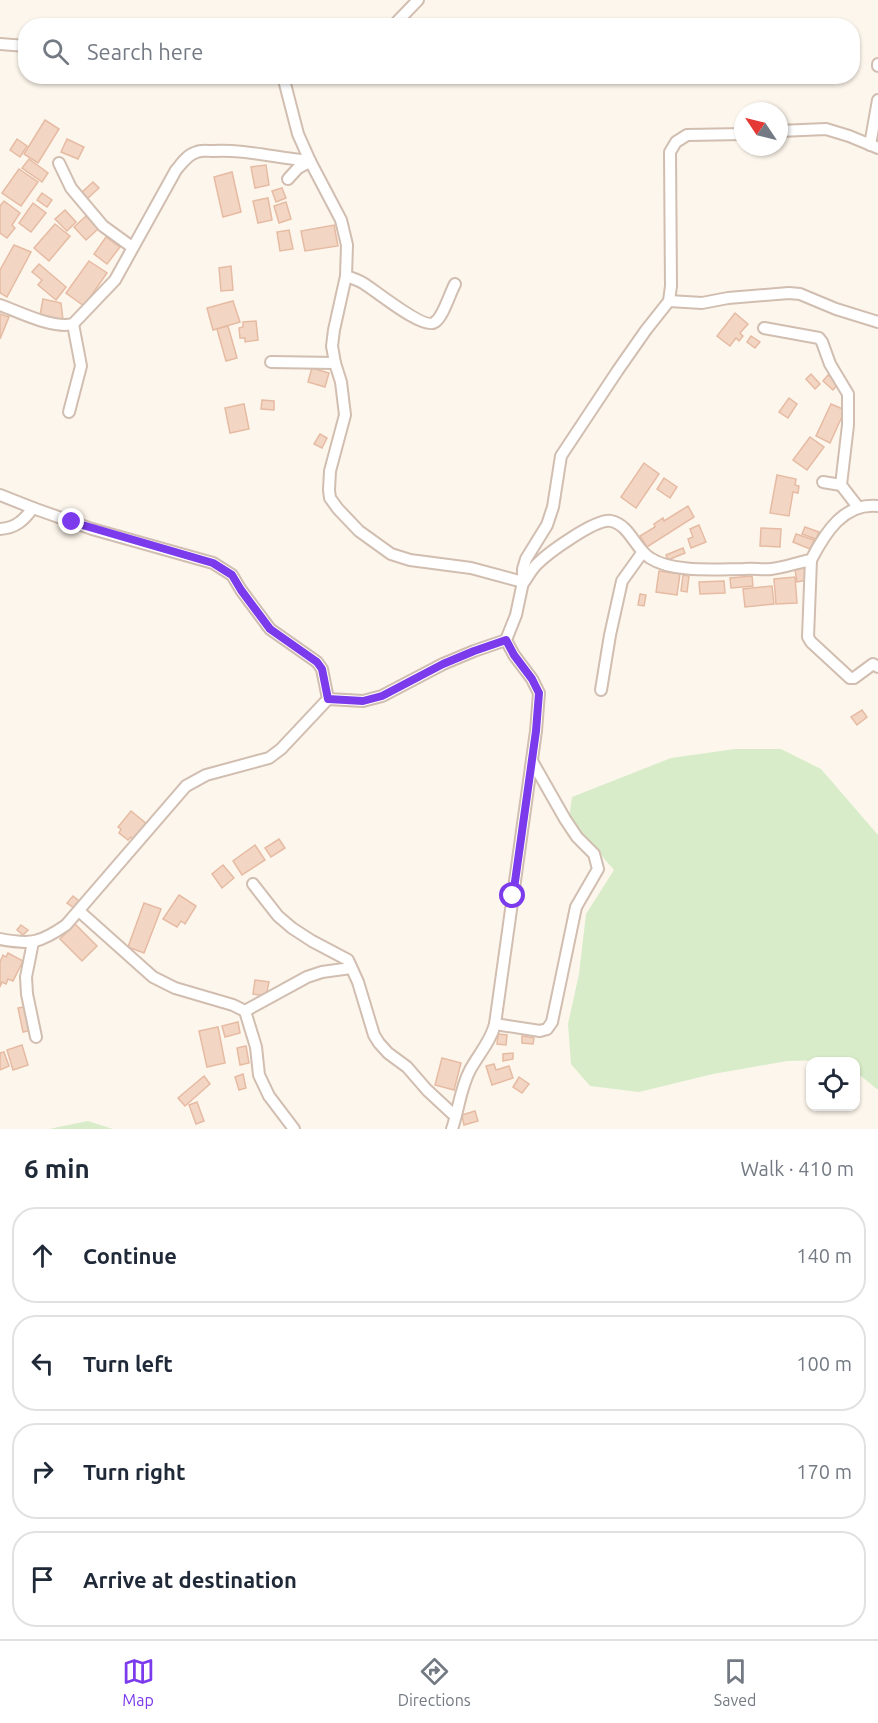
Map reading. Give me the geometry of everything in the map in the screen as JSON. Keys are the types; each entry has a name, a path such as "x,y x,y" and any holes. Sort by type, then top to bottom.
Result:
{"street":[{"path":"401,18 418,0"},
{"path":"0,44 18,45"},
{"path":"285,84 298,134 341,220 347,245 346,276 332,346 345,407 343,424 330,471 330,498 359,531 391,554 410,560 471,568 523,582"},
{"path":"788,131 826,129 874,147 878,100"},
{"path":"328,699 363,701 382,696 443,664 506,640 516,615 526,559 547,525 553,507 561,456 640,338 669,301 671,286 670,152 676,142 687,135 734,134"},
{"path":"0,305 59,325 73,324 115,280 176,170 189,156 198,152 228,150 310,161"},
{"path":"288,179 298,168 310,161"},
{"path":"59,163 71,188 102,226 132,247"},
{"path":"346,276 362,282 418,320 430,324 435,323 439,318 454,284"},
{"path":"669,301 702,303 789,292 878,322"},
{"path":"69,412 81,366 73,324"},
{"path":"764,328 819,338 830,364 845,387 848,425 841,485"},
{"path":"271,362 334,363"},
{"path":"823,482 841,485 858,507"},
{"path":"0,495 92,529 213,563 232,575 270,629 317,662 322,669 328,699"},
{"path":"878,506 858,507 845,514 821,541 811,560 812,578 808,610 808,637 811,642 850,678 854,678 873,664 878,667"},
{"path":"0,529 16,525 33,508"},
{"path":"523,582 536,564 590,527 606,521 618,524 627,532 642,553 664,564 702,569 772,569 811,560"},
{"path":"601,690 622,581 642,553"},
{"path":"452,1129 463,1086 495,1024 532,761 539,693 506,640"},
{"path":"0,939 33,942 49,937 66,925 186,786 206,775 269,758 281,749 328,699"},
{"path":"495,1024 540,1031 547,1029 552,1022 576,907 598,869 594,854 577,837 565,819 532,761"},
{"path":"253,884 278,916 292,928 348,960 358,982 374,1035 379,1043 407,1067 427,1090 455,1116"},
{"path":"79,911 153,977 175,988 233,1005 245,1011 255,1047 259,1075 273,1102 294,1129"},
{"path":"33,942 27,977 27,994 36,1037"},
{"path":"245,1011 307,977 322,972 351,968"}],"green space":[{"path":"735,749 781,749 821,769 878,835 878,1090 860,1075 860,1057 806,1057 806,1061 787,1061 713,1074 639,1092 590,1086 571,1064 568,1024 579,974 586,914 614,870 569,818 572,797 671,758"},
{"path":"88,1121 113,1129 49,1129"}],"building":[{"path":"45,120 59,129 38,163 24,154"},
{"path":"17,139 27,146 20,157 10,150"},
{"path":"67,139 84,147 78,159 61,152"},
{"path":"29,159 48,173 42,182 22,168"},
{"path":"266,165 269,185 255,188 251,167"},
{"path":"19,169 38,182 21,206 2,193"},
{"path":"232,172 241,212 223,217 214,177"},
{"path":"93,182 99,188 87,199 81,193"},
{"path":"282,188 286,198 276,202 272,191"},
{"path":"42,193 52,200 47,207 37,200"},
{"path":"268,198 272,220 258,223 253,201"},
{"path":"4,201 20,213 12,225 15,228 7,238 0,233 0,206"},
{"path":"286,202 291,219 279,223 274,206"},
{"path":"33,203 46,213 31,232 19,223"},
{"path":"65,210 76,222 67,231 55,219"},
{"path":"86,216 98,229 86,240 74,227"},
{"path":"55,224 70,236 49,261 34,248"},
{"path":"334,225 338,246 305,251 301,231"},
{"path":"289,230 293,249 280,251 277,232"},
{"path":"106,237 120,247 107,264 94,254"},
{"path":"14,245 31,252 7,297 0,293 0,270"},
{"path":"89,261 107,273 84,306 66,293"},
{"path":"39,264 66,287 56,300 38,285 42,280 32,272"},
{"path":"231,266 233,290 221,291 219,268"},
{"path":"43,299 61,303 63,320 40,315"},
{"path":"233,301 240,322 213,330 207,308"},
{"path":"735,313 748,324 740,333 743,336 739,341 736,338 730,346 717,336"},
{"path":"0,314 9,317 0,339"},
{"path":"256,321 258,340 245,342 245,338 240,338 239,328 243,327 243,322"},
{"path":"228,326 237,358 226,361 217,329"},
{"path":"751,336 760,342 755,348 747,342"},
{"path":"312,368 329,373 325,387 308,382"},
{"path":"811,374 820,384 815,389 806,379"},
{"path":"828,375 838,384 833,390 823,381"},
{"path":"789,398 797,404 788,418 779,412"},
{"path":"262,400 274,401 274,410 261,409"},
{"path":"244,404 249,429 230,433 225,408"},
{"path":"831,404 845,410 830,443 816,436"},
{"path":"320,434 327,438 322,448 314,444"},
{"path":"810,437 824,447 807,470 793,460"},
{"path":"644,463 659,474 636,508 621,497"},
{"path":"777,475 796,479 795,485 799,486 798,493 793,492 789,516 770,513"},
{"path":"664,478 677,487 670,498 657,489"},
{"path":"688,506 694,517 647,547 640,536 655,527 654,524 663,518 664,521"},
{"path":"699,525 706,542 691,548 688,539 693,537 690,529"},
{"path":"805,527 819,532 816,539 802,534"},
{"path":"761,528 781,529 780,547 760,546"},
{"path":"796,534 814,540 810,549 793,542"},
{"path":"683,548 685,553 668,560 666,555"},
{"path":"807,567 807,580 797,582 795,570"},
{"path":"659,571 680,574 677,595 656,592"},
{"path":"683,575 689,576 687,592 681,591"},
{"path":"752,576 753,586 731,588 730,578"},
{"path":"795,577 797,603 776,604 774,579"},
{"path":"724,581 725,593 700,594 699,582"},
{"path":"772,586 774,604 745,607 743,589"},
{"path":"640,594 646,595 644,606 638,605"},
{"path":"862,710 867,717 857,725 851,717"},
{"path":"131,811 147,824 134,840 131,837 128,840 119,833 121,829 118,827"},
{"path":"279,839 285,848 271,857 265,848"},
{"path":"255,845 265,860 242,875 233,861"},
{"path":"223,865 234,878 222,888 212,874"},
{"path":"179,895 196,906 185,924 181,921 177,927 163,919"},
{"path":"73,896 79,901 74,908 67,903"},
{"path":"144,903 161,909 144,953 128,947"},
{"path":"75,924 97,946 82,961 60,939"},
{"path":"21,925 28,930 23,935 17,930"},
{"path":"8,953 23,961 13,981 8,979 6,984 2,982 0,987 0,962 3,955 6,957"},
{"path":"255,980 269,982 266,996 253,994"},
{"path":"28,1006 32,1030 23,1032 18,1008"},
{"path":"238,1022 240,1033 225,1037 222,1026"},
{"path":"218,1027 225,1063 207,1067 199,1031"},
{"path":"498,1034 507,1035 506,1045 497,1044"},
{"path":"522,1036 534,1038 533,1044 522,1043"},
{"path":"22,1045 28,1065 13,1070 7,1050"},
{"path":"246,1046 249,1063 240,1065 237,1048"},
{"path":"4,1052 9,1066 0,1070 0,1053"},
{"path":"513,1053 513,1059 503,1061 503,1054"},
{"path":"442,1058 461,1063 454,1090 435,1085"},
{"path":"494,1064 496,1070 509,1066 513,1078 492,1085 486,1066"},
{"path":"243,1074 246,1088 239,1090 235,1077"},
{"path":"204,1076 210,1084 185,1106 178,1098"},
{"path":"519,1077 529,1084 522,1093 513,1087"},
{"path":"197,1102 204,1121 196,1124 189,1105"},
{"path":"475,1111 478,1121 464,1125 462,1115"}],"route":[{"path":"72,522 213,563 232,575 270,629 317,662 322,669 328,699 363,701 382,696 443,664 506,640 539,693 528,794 513,896"}]}
